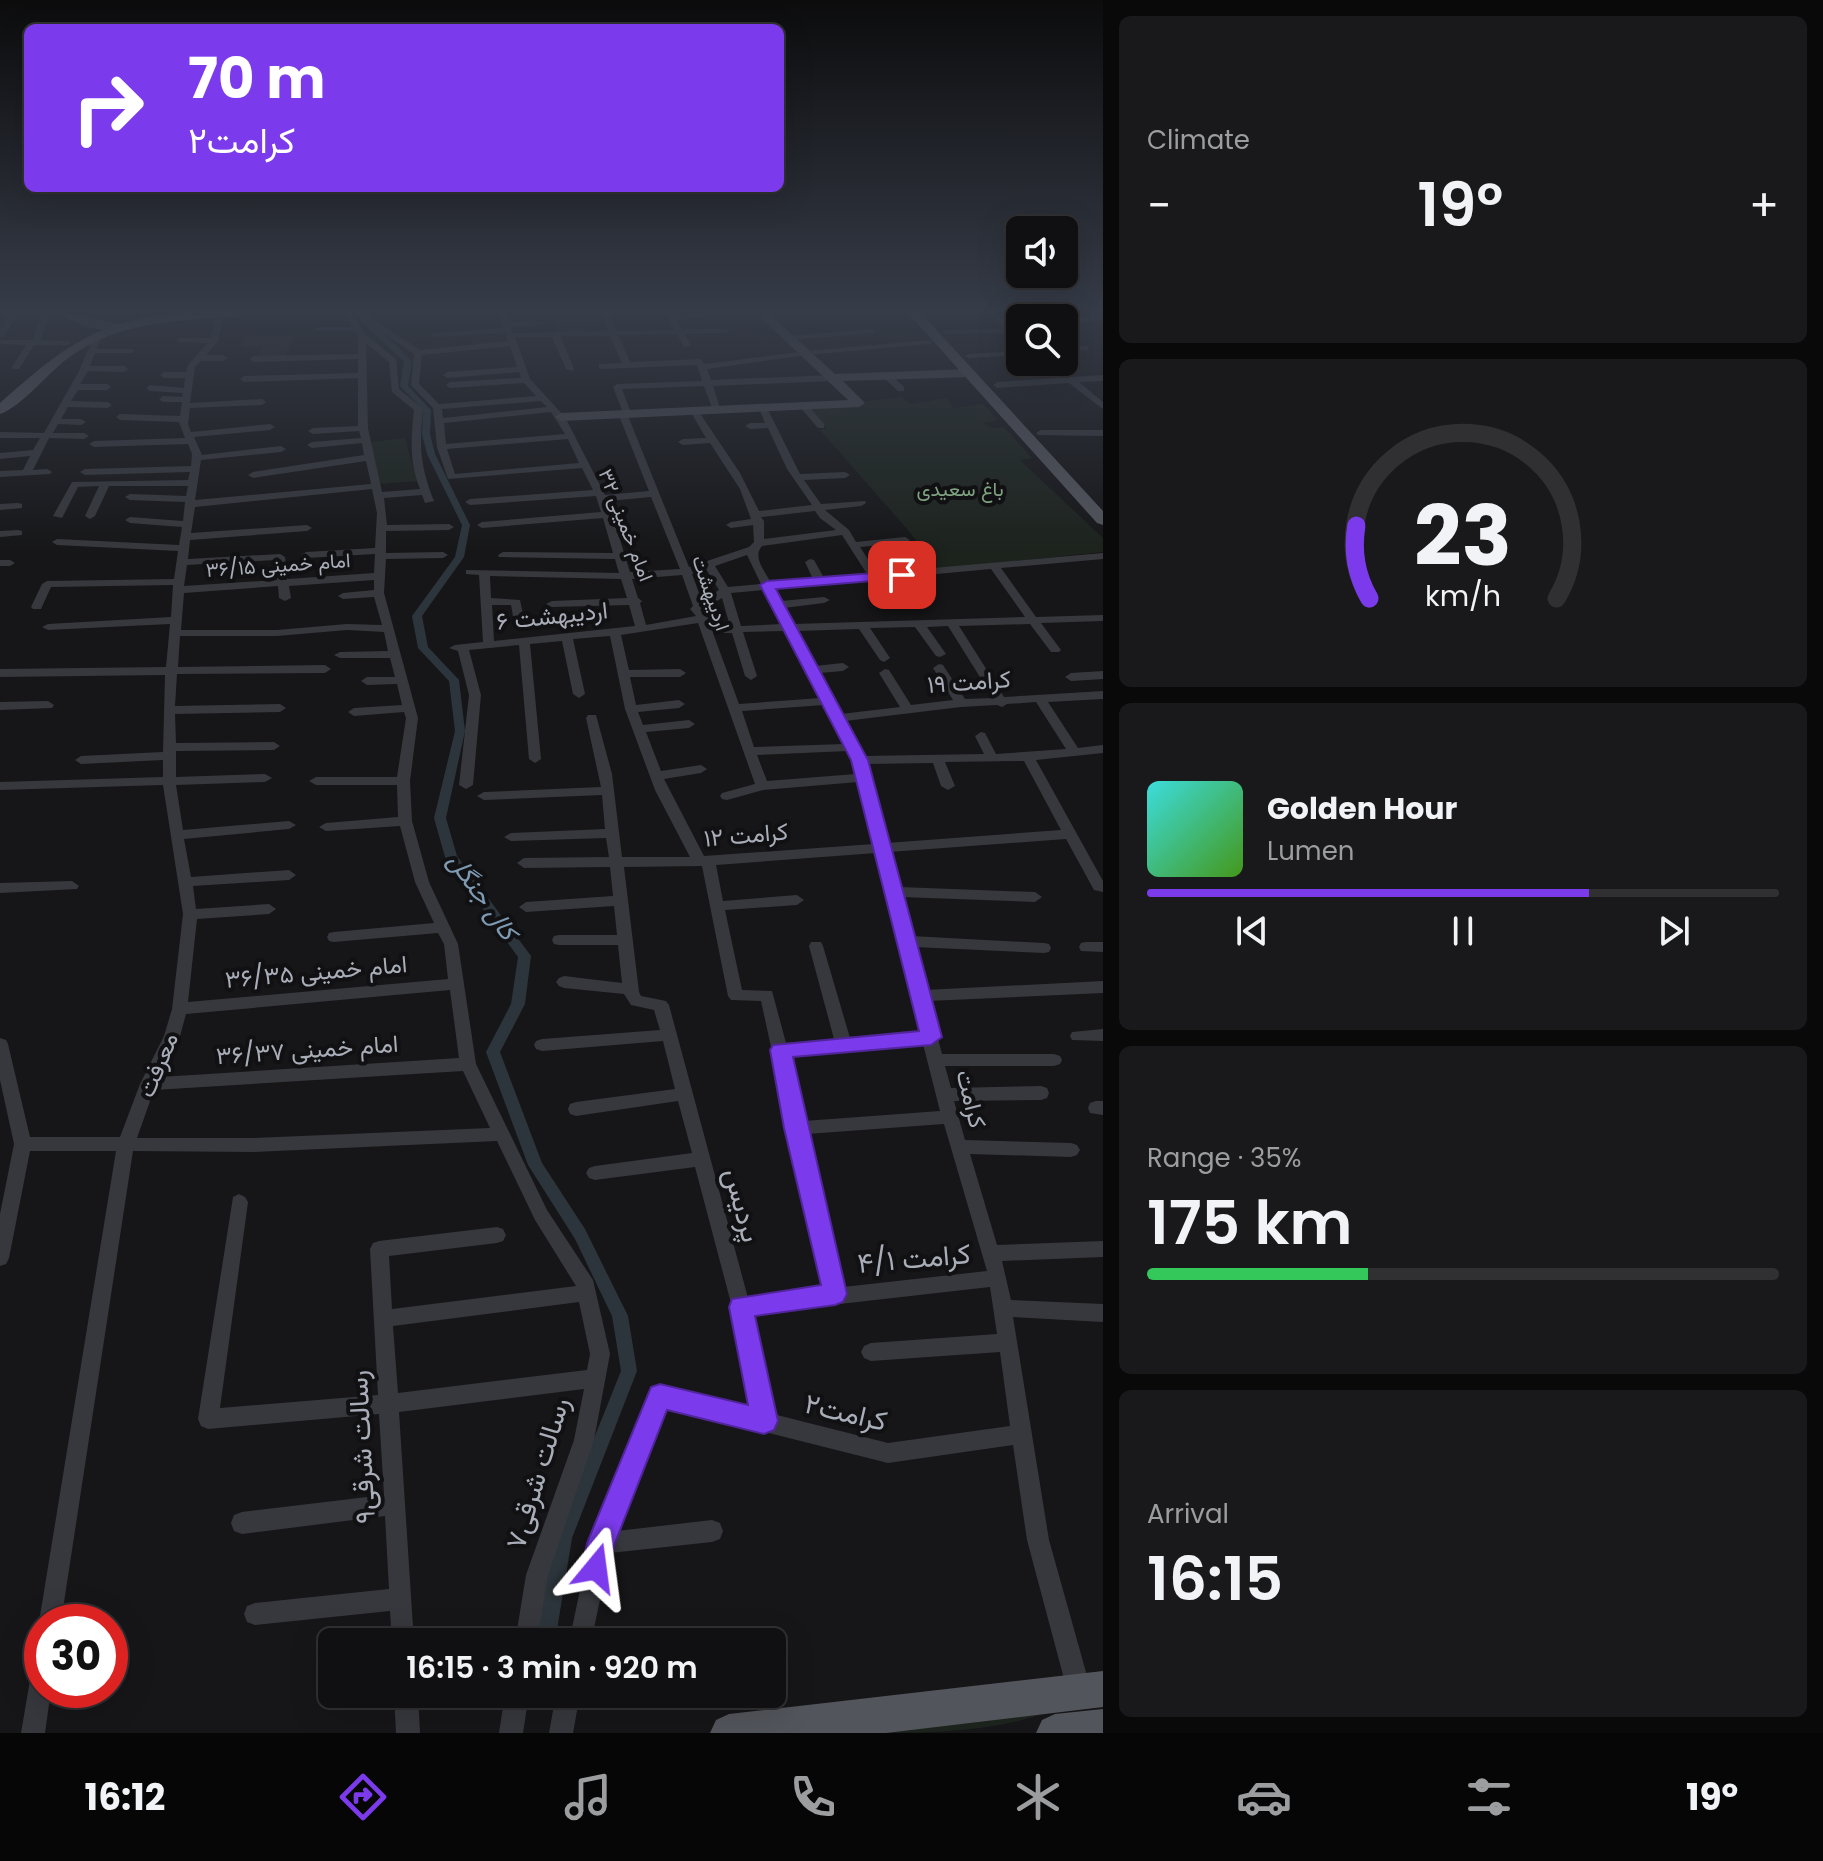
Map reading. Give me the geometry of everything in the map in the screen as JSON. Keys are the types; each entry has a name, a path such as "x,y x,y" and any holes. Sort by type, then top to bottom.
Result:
{"main road":[{"path":"0,410 20,393"},
{"path":"988,393 1103,520"},
{"path":"1004,393 1103,500"},
{"path":"1025,434 1041,433"},
{"path":"729,1733 1091,1691"},
{"path":"1055,1733 1098,1730"}],"street":[{"path":"26,473 45,435 74,393"},
{"path":"163,399 173,393"},
{"path":"188,393 184,419 196,464"},
{"path":"227,393 262,402"},
{"name":"رسالت شرقی۷","path":"361,393 364,434 382,528 379,593 412,718 403,781 405,821 422,882 451,944 468,1064 541,1215 584,1280 600,1354 584,1440 537,1575 528,1628"},
{"path":"130,497 190,502 377,490 427,496 415,442 419,409 399,393"},
{"path":"423,393 437,407 442,447 451,477 584,465"},
{"name":"امام خمینی ۳۲","path":"539,393 558,413 572,436 600,496 636,601 642,629"},
{"name":"اردیبهشت","path":"619,393 762,786"},
{"path":"711,393 716,408"},
{"path":"439,421 558,413 859,403 848,393"},
{"path":"1087,393 1103,406"},
{"path":"437,407 544,398"},
{"path":"67,404 108,405"},
{"path":"803,405 821,426"},
{"path":"762,406 798,477 824,516 845,532 874,577"},
{"path":"693,409 758,517 756,546"},
{"path":"120,417 184,419"},
{"path":"55,421 81,422"},
{"path":"750,426 772,425"},
{"path":"94,444 190,438 270,427"},
{"path":"313,431 364,434"},
{"path":"1041,433 1103,433"},
{"path":"312,445 364,434"},
{"path":"0,435 84,436"},
{"path":"442,447 572,436"},
{"path":"683,442 711,440"},
{"path":"85,472 196,464 281,449"},
{"path":"0,456 36,453"},
{"path":"253,475 370,457"},
{"name":"معرفت","path":"53,1604 125,1147 148,1084 172,1036 180,1009 190,914 170,780 169,710 178,586 196,464"},
{"path":"0,474 47,472"},
{"path":"798,477 845,475"},
{"path":"90,516 105,483"},
{"path":"58,516 75,484 193,483"},
{"path":"470,502 654,494"},
{"path":"731,525 817,506 861,503"},
{"path":"0,507 18,506"},
{"path":"482,525 608,515"},
{"path":"130,520 185,543 280,557 285,598"},
{"path":"382,528 449,527"},
{"path":"57,542 185,543 307,528"},
{"path":"470,572 626,576 686,572 756,546 801,543 845,532"},
{"path":"0,534 18,533"},
{"path":"853,545 905,540"},
{"name":"کرامت","path":"756,546 752,557 859,761 958,1147 998,1278 1038,1540 1091,1691"},
{"path":"917,551 930,572"},
{"path":"306,555 443,555"},
{"path":"503,555 619,556"},
{"path":"1103,556 725,591 700,619 736,629 1103,618"},
{"path":"810,562 820,581"},
{"path":"709,565 725,591 751,676"},
{"path":"994,566 1055,650"},
{"path":"484,573 489,645"},
{"name":"امام خمینی ۳۶/۱۵","path":"37,607 47,584 178,586 380,576"},
{"path":"343,596 379,593"},
{"path":"778,605 824,600"},
{"path":"486,601 516,602 517,614"},
{"path":"552,604 636,601"},
{"name":"اردیبهشت ۶","path":"466,785 475,695 459,648 642,629 700,619"},
{"path":"952,623 1002,703"},
{"path":"919,624 961,703"},
{"path":"862,625 884,658"},
{"path":"48,627 175,626 277,633 347,627 388,629"},
{"path":"615,632 631,709 657,776 704,862 717,906 736,996 767,995 835,1294"},
{"path":"567,637 579,694"},
{"path":"524,641 535,759"},
{"path":"340,655 393,654"},
{"path":"813,670 843,667"},
{"path":"0,673 325,669"},
{"path":"624,674 680,673"},
{"path":"885,673 907,709"},
{"path":"1071,677 1097,675 1103,694"},
{"path":"367,681 402,680"},
{"name":"کرامت ۱۹","path":"838,718 961,703 1002,703 1103,694"},
{"path":"1041,700 1074,752"},
{"path":"733,708 829,701"},
{"path":"631,709 679,704"},
{"path":"0,706 48,705"},
{"path":"169,710 280,708"},
{"path":"354,712 409,708"},
{"path":"564,982 630,989 607,791 592,718"},
{"path":"639,729 689,724"},
{"path":"981,736 992,758"},
{"path":"81,760 274,746"},
{"path":"749,751 859,761 1101,752"},
{"path":"1028,757 1101,887"},
{"path":"942,760 948,786"},
{"path":"727,796 859,761"},
{"path":"657,776 701,769"},
{"path":"0,786 265,778"},
{"path":"316,781 403,781"},
{"path":"484,796 607,791"},
{"path":"326,827 405,821"},
{"path":"178,835 289,825"},
{"name":"کرامت ۱۲","path":"524,863 704,862 1067,828"},
{"path":"511,837 611,833"},
{"path":"187,882 289,875"},
{"path":"0,888 72,886"},
{"path":"894,892 1035,897"},
{"path":"717,906 797,900"},
{"path":"526,907 619,901"},
{"path":"190,914 269,909"},
{"path":"334,937 443,927"},
{"path":"559,940 624,940"},
{"path":"907,941 1044,948"},
{"path":"816,946 844,1045"},
{"path":"1086,947 1103,947"},
{"name":"امام خمینی ۳۶/۳۵","path":"180,1009 456,984"},
{"path":"921,996 1102,987"},
{"name":"پردیس","path":"630,989 636,1001 661,1005 741,1307 764,1421"},
{"path":"542,1045 668,1035"},
{"path":"1078,1036 1103,1035"},
{"path":"781,1050 931,1037"},
{"path":"0,1044 23,1144 0,1258"},
{"path":"937,1060 1054,1060"},
{"name":"امام خمینی ۳۶/۳۷","path":"148,1084 468,1064"},
{"path":"946,1095 1041,1093"},
{"path":"576,1109 684,1094"},
{"path":"795,1128 950,1117"},
{"path":"23,1144 125,1147 500,1134"},
{"path":"958,1147 1071,1150"},
{"path":"595,1173 701,1159"},
{"path":"239,1202 208,1419 388,1404 596,1378"},
{"name":"رسالت شرقی۹","path":"402,1628 379,1249 497,1235"},
{"path":"990,1253 1103,1249"},
{"name":"کرامت ۴/۱","path":"741,1307 998,1278"},
{"path":"383,1319 587,1293"},
{"path":"1003,1308 1103,1313"},
{"path":"871,1352 1009,1342"},
{"name":"کرامت۲","path":"601,1543 660,1396 888,1453 1021,1434"},
{"path":"242,1523 394,1504"},
{"path":"583,1628 601,1543 712,1531"},
{"path":"255,1614 400,1599"},
{"path":"33,1733 37,1708"},
{"path":"407,1708 408,1733"},
{"path":"511,1733 515,1708"},
{"path":"561,1733 565,1708"}],"green space":[{"name":"باغ سعیدی","path":"901,397 910,404 946,398 954,408 983,404 998,420 983,423 993,428 1004,427 1032,458 1020,460 1103,538 1103,552 937,569 908,530 820,430 826,429 810,408"},
{"path":"405,438 417,481 379,484 370,442"},
{"path":"1046,1713 978,1728 864,1733"}],"waterway":[{"name":"کال جنگل","path":"411,393 427,410 426,434 431,454 466,525 459,557 417,616 423,648 454,680 460,731 440,818 451,857 525,956 518,1004 493,1052 535,1165 580,1234 620,1316 629,1371 563,1538 547,1628"}],"route":[{"path":"596,1568 601,1543 660,1396 764,1421 741,1307 835,1294 795,1128 781,1050 931,1037 859,760 767,585 902,575"}]}
